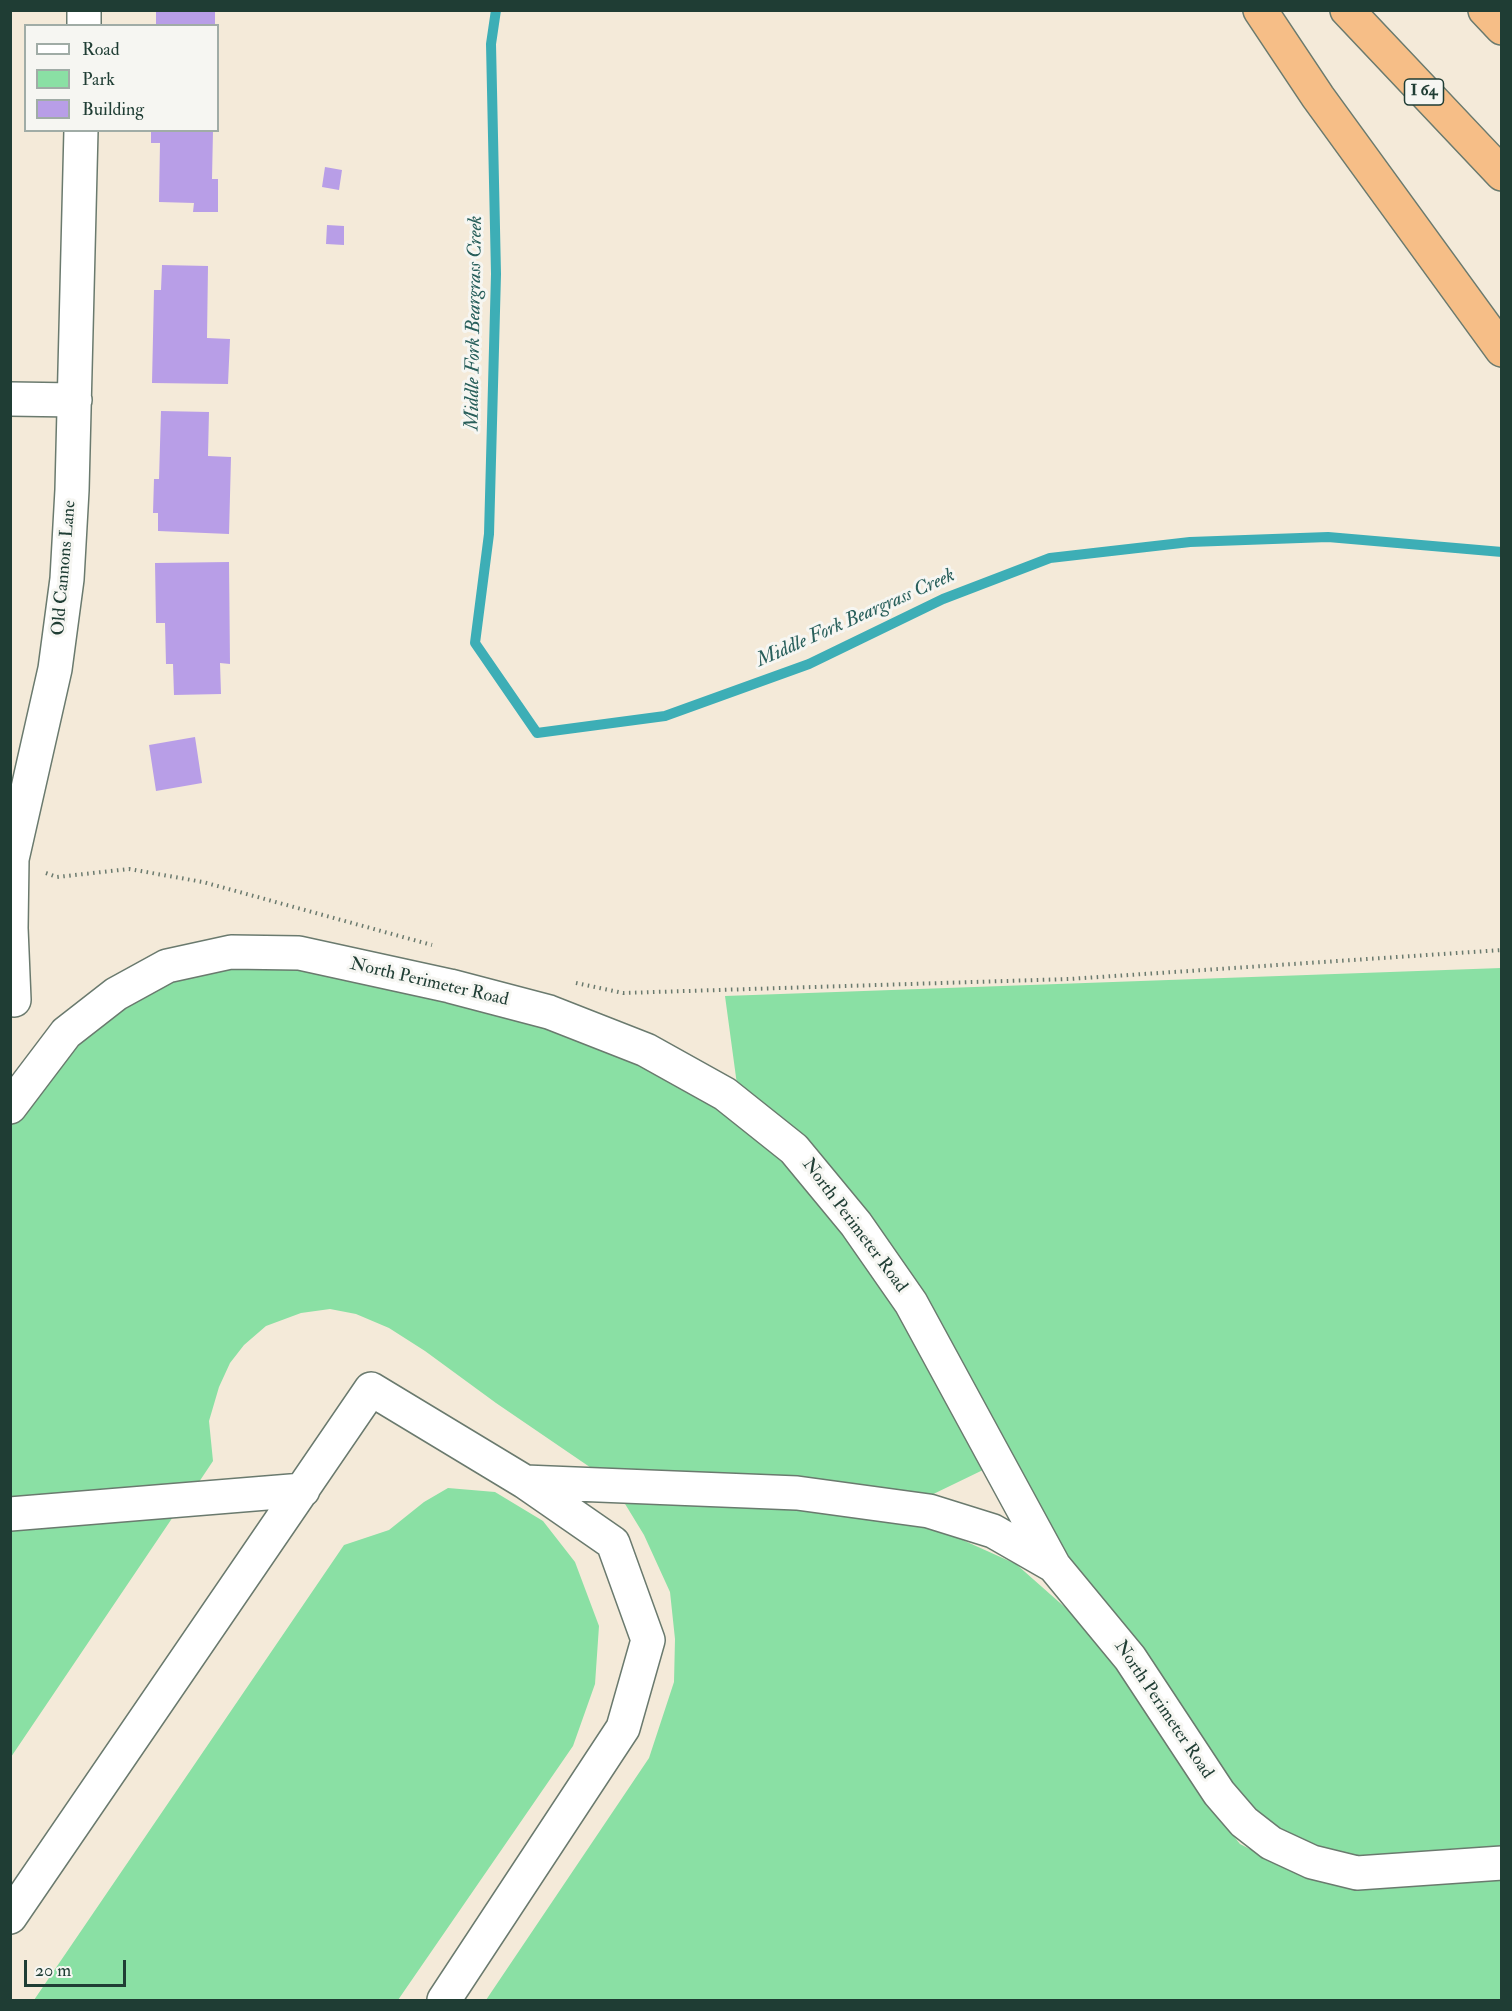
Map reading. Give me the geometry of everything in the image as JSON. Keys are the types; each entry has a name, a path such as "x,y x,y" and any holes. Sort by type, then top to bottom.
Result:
{"highway":[{"path":"1260,10 1318,98 1502,350"},
{"name":"I 64","path":"1347,10 1502,174"},
{"path":"1485,10 1502,28"}],"street":[{"name":"Old Cannons Lane","path":"14,1000 11,928 12,859 55,669 67,579 75,400 81,132"},
{"path":"10,399 75,400"},
{"name":"North Perimeter Road","path":"10,1107 66,1034 116,994 167,966 231,952 299,952 450,986 549,1012 646,1050 724,1094 794,1149 856,1224 911,1303 1054,1566 1130,1658 1219,1793 1244,1822 1271,1844 1312,1862 1357,1873 1502,1863"},
{"path":"10,1917 371,1389 525,1482 613,1543 648,1640 622,1728 444,2001"},
{"path":"525,1482 797,1493 929,1511 993,1531 1054,1566"},
{"path":"10,1514 303,1490"}],"path":[{"path":"12,859 57,878 129,869 203,882 434,945"},
{"path":"566,981 622,993 1057,980 1502,950"}],"green space":[{"path":"299,964 509,1010 692,1085 811,1183 899,1299 985,1469 921,1500 600,1474 389,1328 356,1314 330,1309 301,1313 266,1326 244,1345 230,1363 219,1387 209,1421 213,1461 197,1485 11,1500 11,1119 79,1034 188,971"},
{"path":"1501,968 1501,1851 1358,1859 1314,1849 1274,1828 1236,1796 1173,1694 1054,1537 989,1425 738,1092 725,996"},
{"path":"448,1488 495,1492 543,1521 575,1562 599,1626 595,1684 573,1746 398,2000 34,2000 344,1545 389,1530 424,1502"},
{"path":"619,1494 874,1516 936,1528 1016,1564 1085,1625 1148,1709 1199,1792 1240,1844 1297,1873 1501,1871 1501,2000 486,2000 649,1758 674,1682 675,1639 670,1592 644,1535"},
{"path":"179,1508 11,1757 11,1522"}],"building":[{"path":"156,10 215,10 215,24 156,24"},
{"path":"151,132 213,132 212,179 218,179 218,212 193,212 194,203 159,202 160,143 151,143"},
{"path":"325,167 342,170 339,190 322,187"},
{"path":"327,225 344,226 344,245 326,244"},
{"path":"162,265 208,266 207,338 230,339 228,384 152,383 154,290 161,290"},
{"path":"161,411 209,412 208,456 231,457 229,534 158,531 158,513 153,513 154,479 159,479"},
{"path":"229,562 230,664 220,663 221,694 174,695 173,664 166,664 165,623 156,623 155,563"},
{"path":"195,737 202,783 156,791 149,745"}],"waterway":[{"name":"Middle Fork Beargrass Creek","path":"496,10 491,44 496,274 489,534 475,643 537,733 665,716 809,664 943,599 1050,558 1190,542 1328,537 1502,552"}]}
